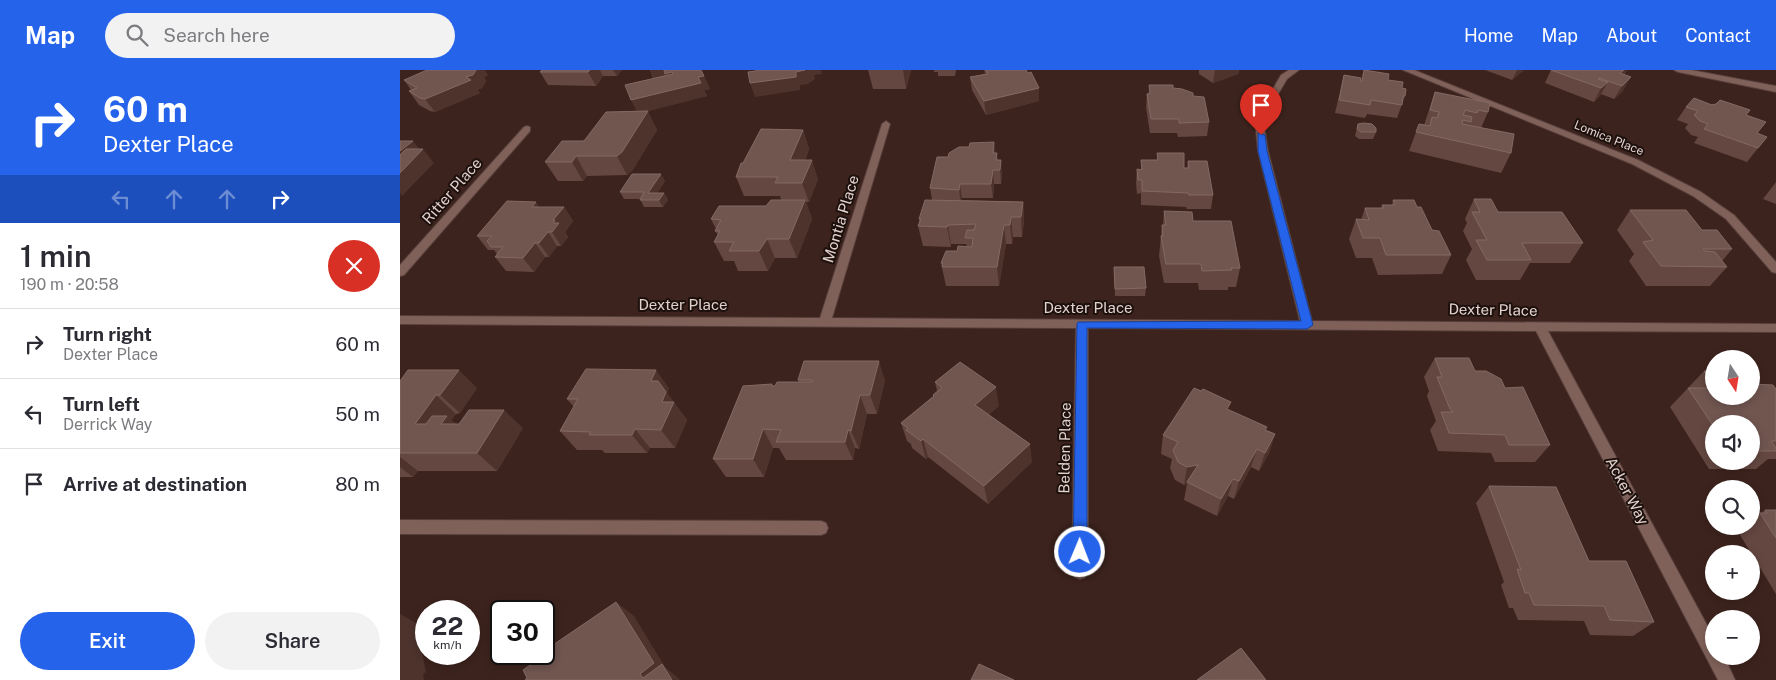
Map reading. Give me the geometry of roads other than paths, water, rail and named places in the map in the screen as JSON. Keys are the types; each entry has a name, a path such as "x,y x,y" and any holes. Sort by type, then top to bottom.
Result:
{"street":[{"path":"1295,70 1284,77 1259,120 1263,151 1307,325"},
{"name":"Lomica Place","path":"1406,70 1635,162 1697,194 1730,217 1776,269"},
{"path":"1678,70 1776,89"},
{"name":"Montia Place","path":"825,322 886,124"},
{"name":"Ritter Place","path":"400,272 527,129"},
{"name":"Dexter Place","path":"400,320 1776,328"},
{"name":"Belden Place","path":"1080,572 1082,324"},
{"name":"Acker Way","path":"1540,327 1705,638"},
{"path":"400,527 821,528"},
{"name":"Acker Way","path":"1719,665 1727,680"}]}
